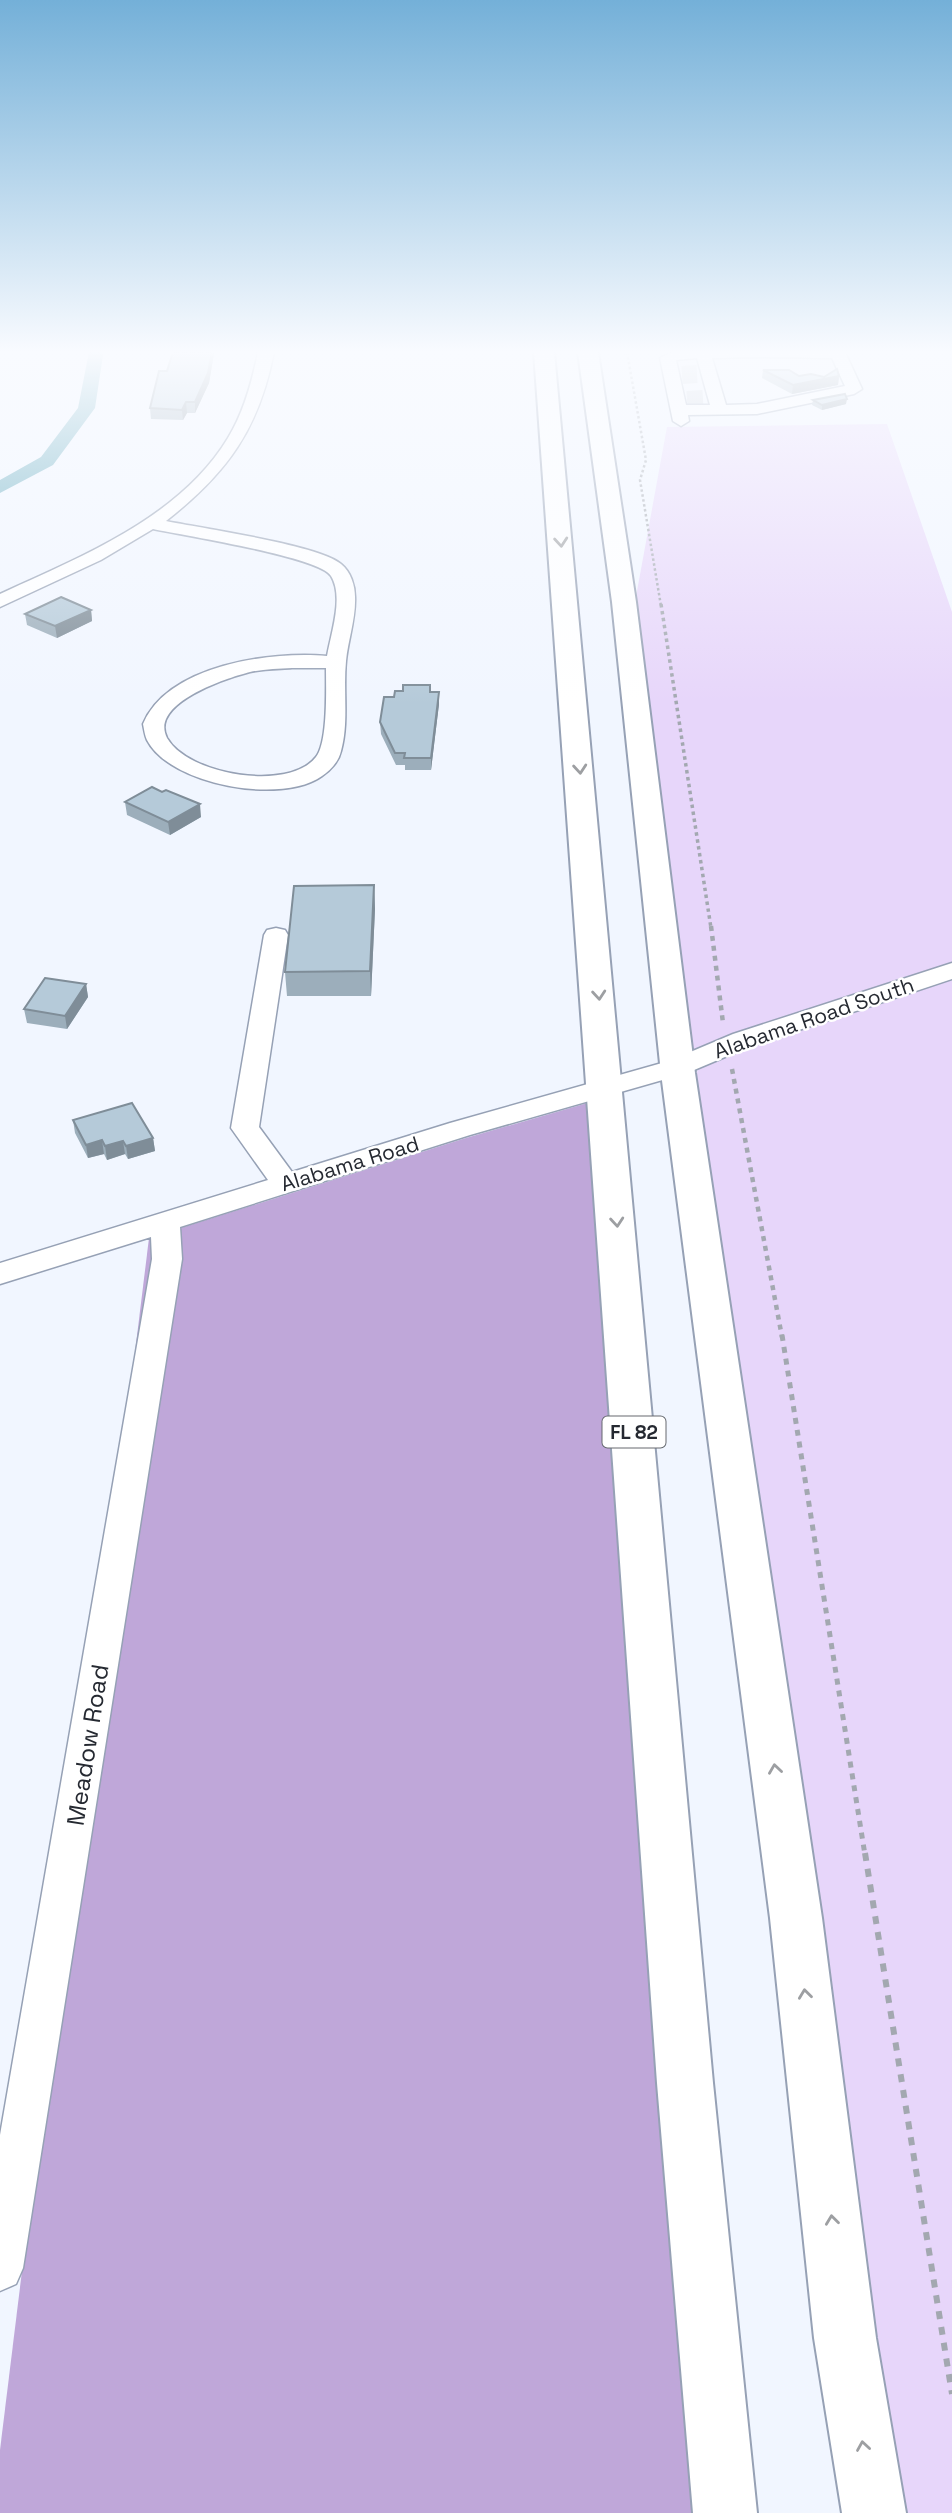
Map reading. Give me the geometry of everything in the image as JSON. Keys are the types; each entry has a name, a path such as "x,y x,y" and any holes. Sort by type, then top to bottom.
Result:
{"highway":[{"name":"FL 82","path":"554,469 685,2083 725,2513"},
{"path":"605,469 624,602 678,1067 796,1918 845,2338 874,2513"}],"street":[{"path":"0,600 76,565 151,523 211,469"},
{"path":"151,523 305,555 334,567 342,577 346,598 335,663 337,697 329,757 314,773 287,782 262,785 213,775 183,760 157,739 155,726 158,713 170,700 204,681 255,665 283,662 335,663"},
{"path":"276,934 245,1128 286,1184"},
{"name":"Alabama Road South","path":"678,1067 742,1040 952,971"},
{"name":"Alabama Road","path":"12,1271 460,1129 678,1067"},
{"name":"Meadow Road","path":"0,2268 167,1259 165,1222"}],"path":[{"path":"643,469 640,480 702,862 718,971 719,999"},
{"path":"730,1061 776,1299 952,2394"}],"shaded area":[{"path":"659,469 903,469 952,612 952,2513 903,2513 873,2334 694,1073 698,1071 693,1065 635,602"},
{"path":"591,1102 696,2513 0,2513 0,2450 149,1238 466,1138"}],"building":[{"path":"61,597 91,610 55,626 25,614"},
{"path":"403,685 430,685 430,692 439,692 431,758 404,758 405,753 395,753 380,722 384,697 394,697 395,691 403,691"},
{"path":"152,787 200,804 168,822 125,802"},
{"path":"374,885 370,971 285,972 294,886"},
{"path":"45,978 86,984 65,1016 24,1009"},
{"path":"132,1103 153,1138 126,1146 123,1141 105,1146 102,1140 86,1145 73,1120"}],"waterway":[{"path":"0,487 32,469"}]}
